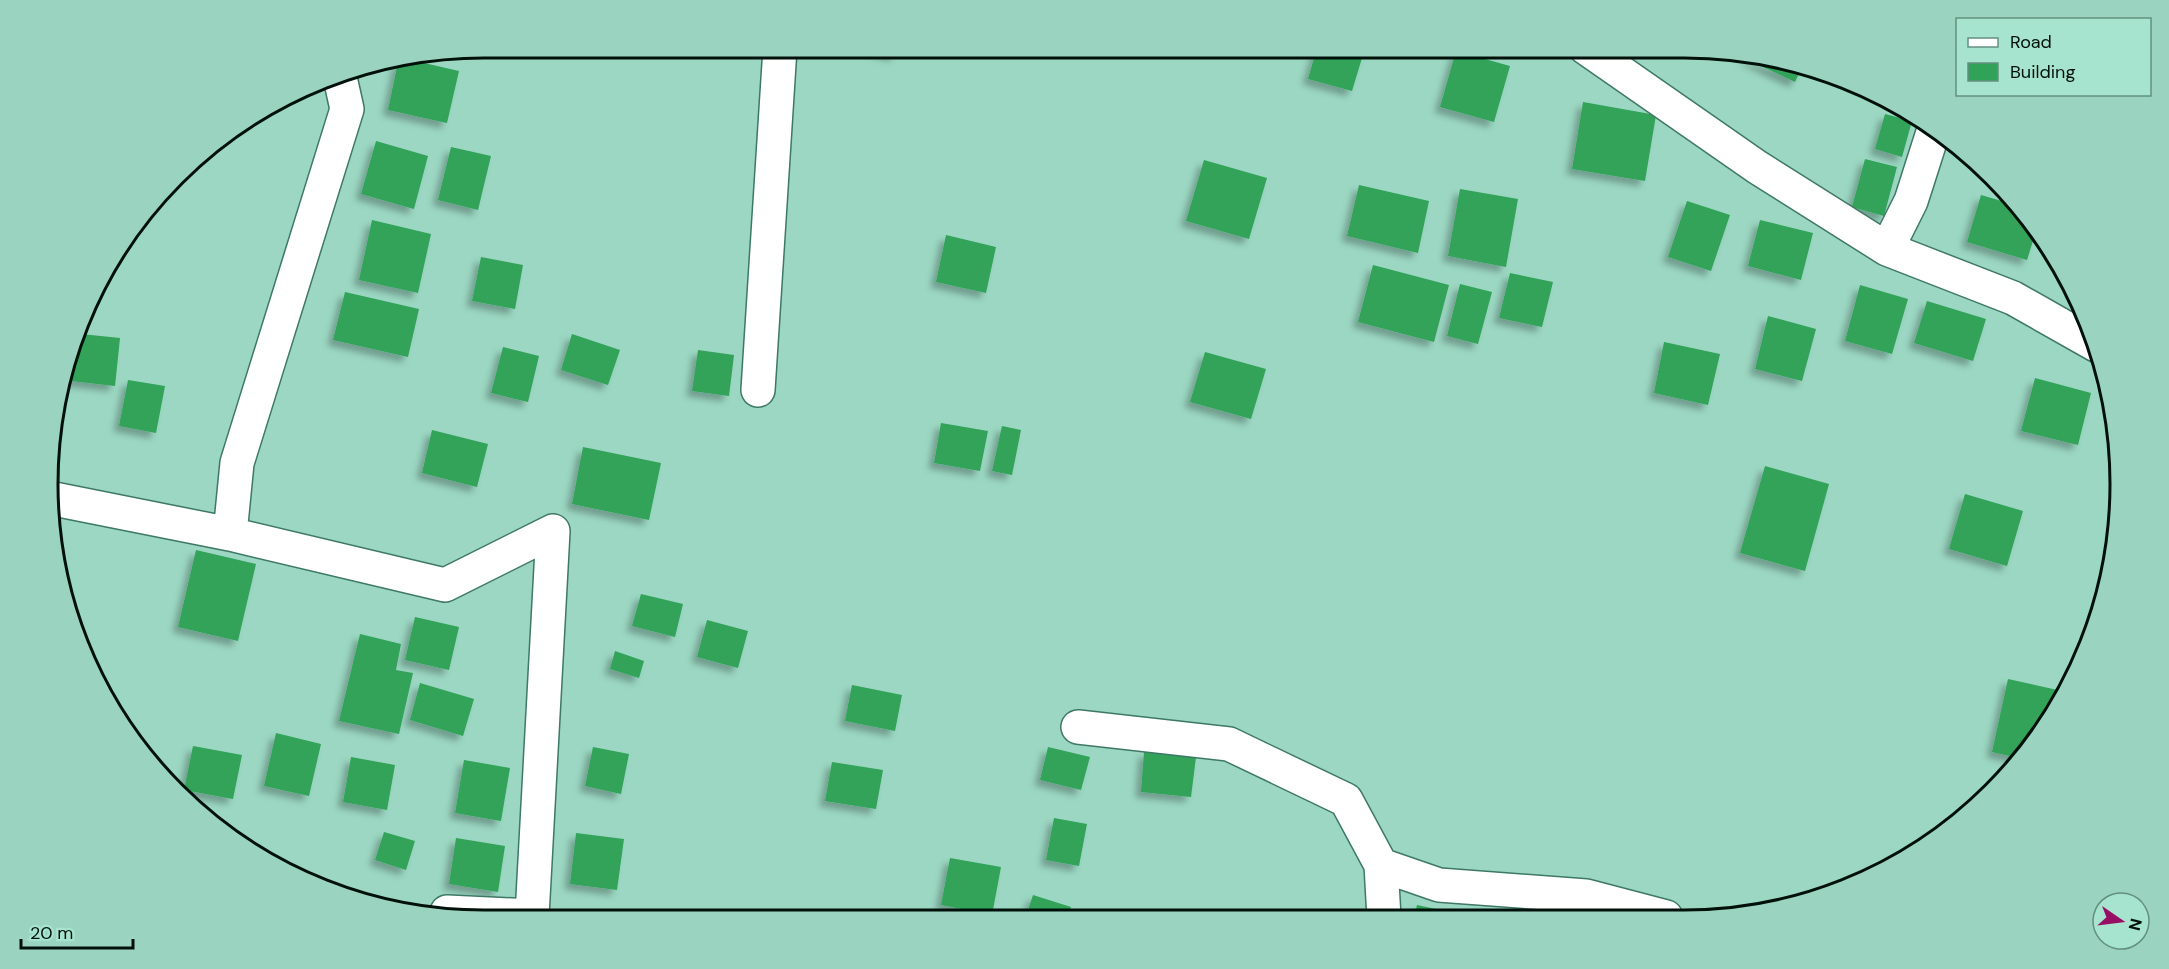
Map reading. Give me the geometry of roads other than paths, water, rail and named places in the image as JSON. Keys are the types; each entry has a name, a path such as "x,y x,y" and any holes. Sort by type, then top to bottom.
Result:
{"street":[{"path":"759,390 779,58"},
{"path":"1600,58 1757,166 1887,249 2013,298 2084,338"},
{"path":"230,534 237,463 347,109 341,84"},
{"path":"1887,249 1911,201 1931,138"},
{"path":"59,500 230,534 446,585 553,531 532,910"},
{"path":"1078,727 1229,744 1346,800 1381,865 1384,910"},
{"path":"1381,865 1439,885 1586,896 1639,910"}]}
